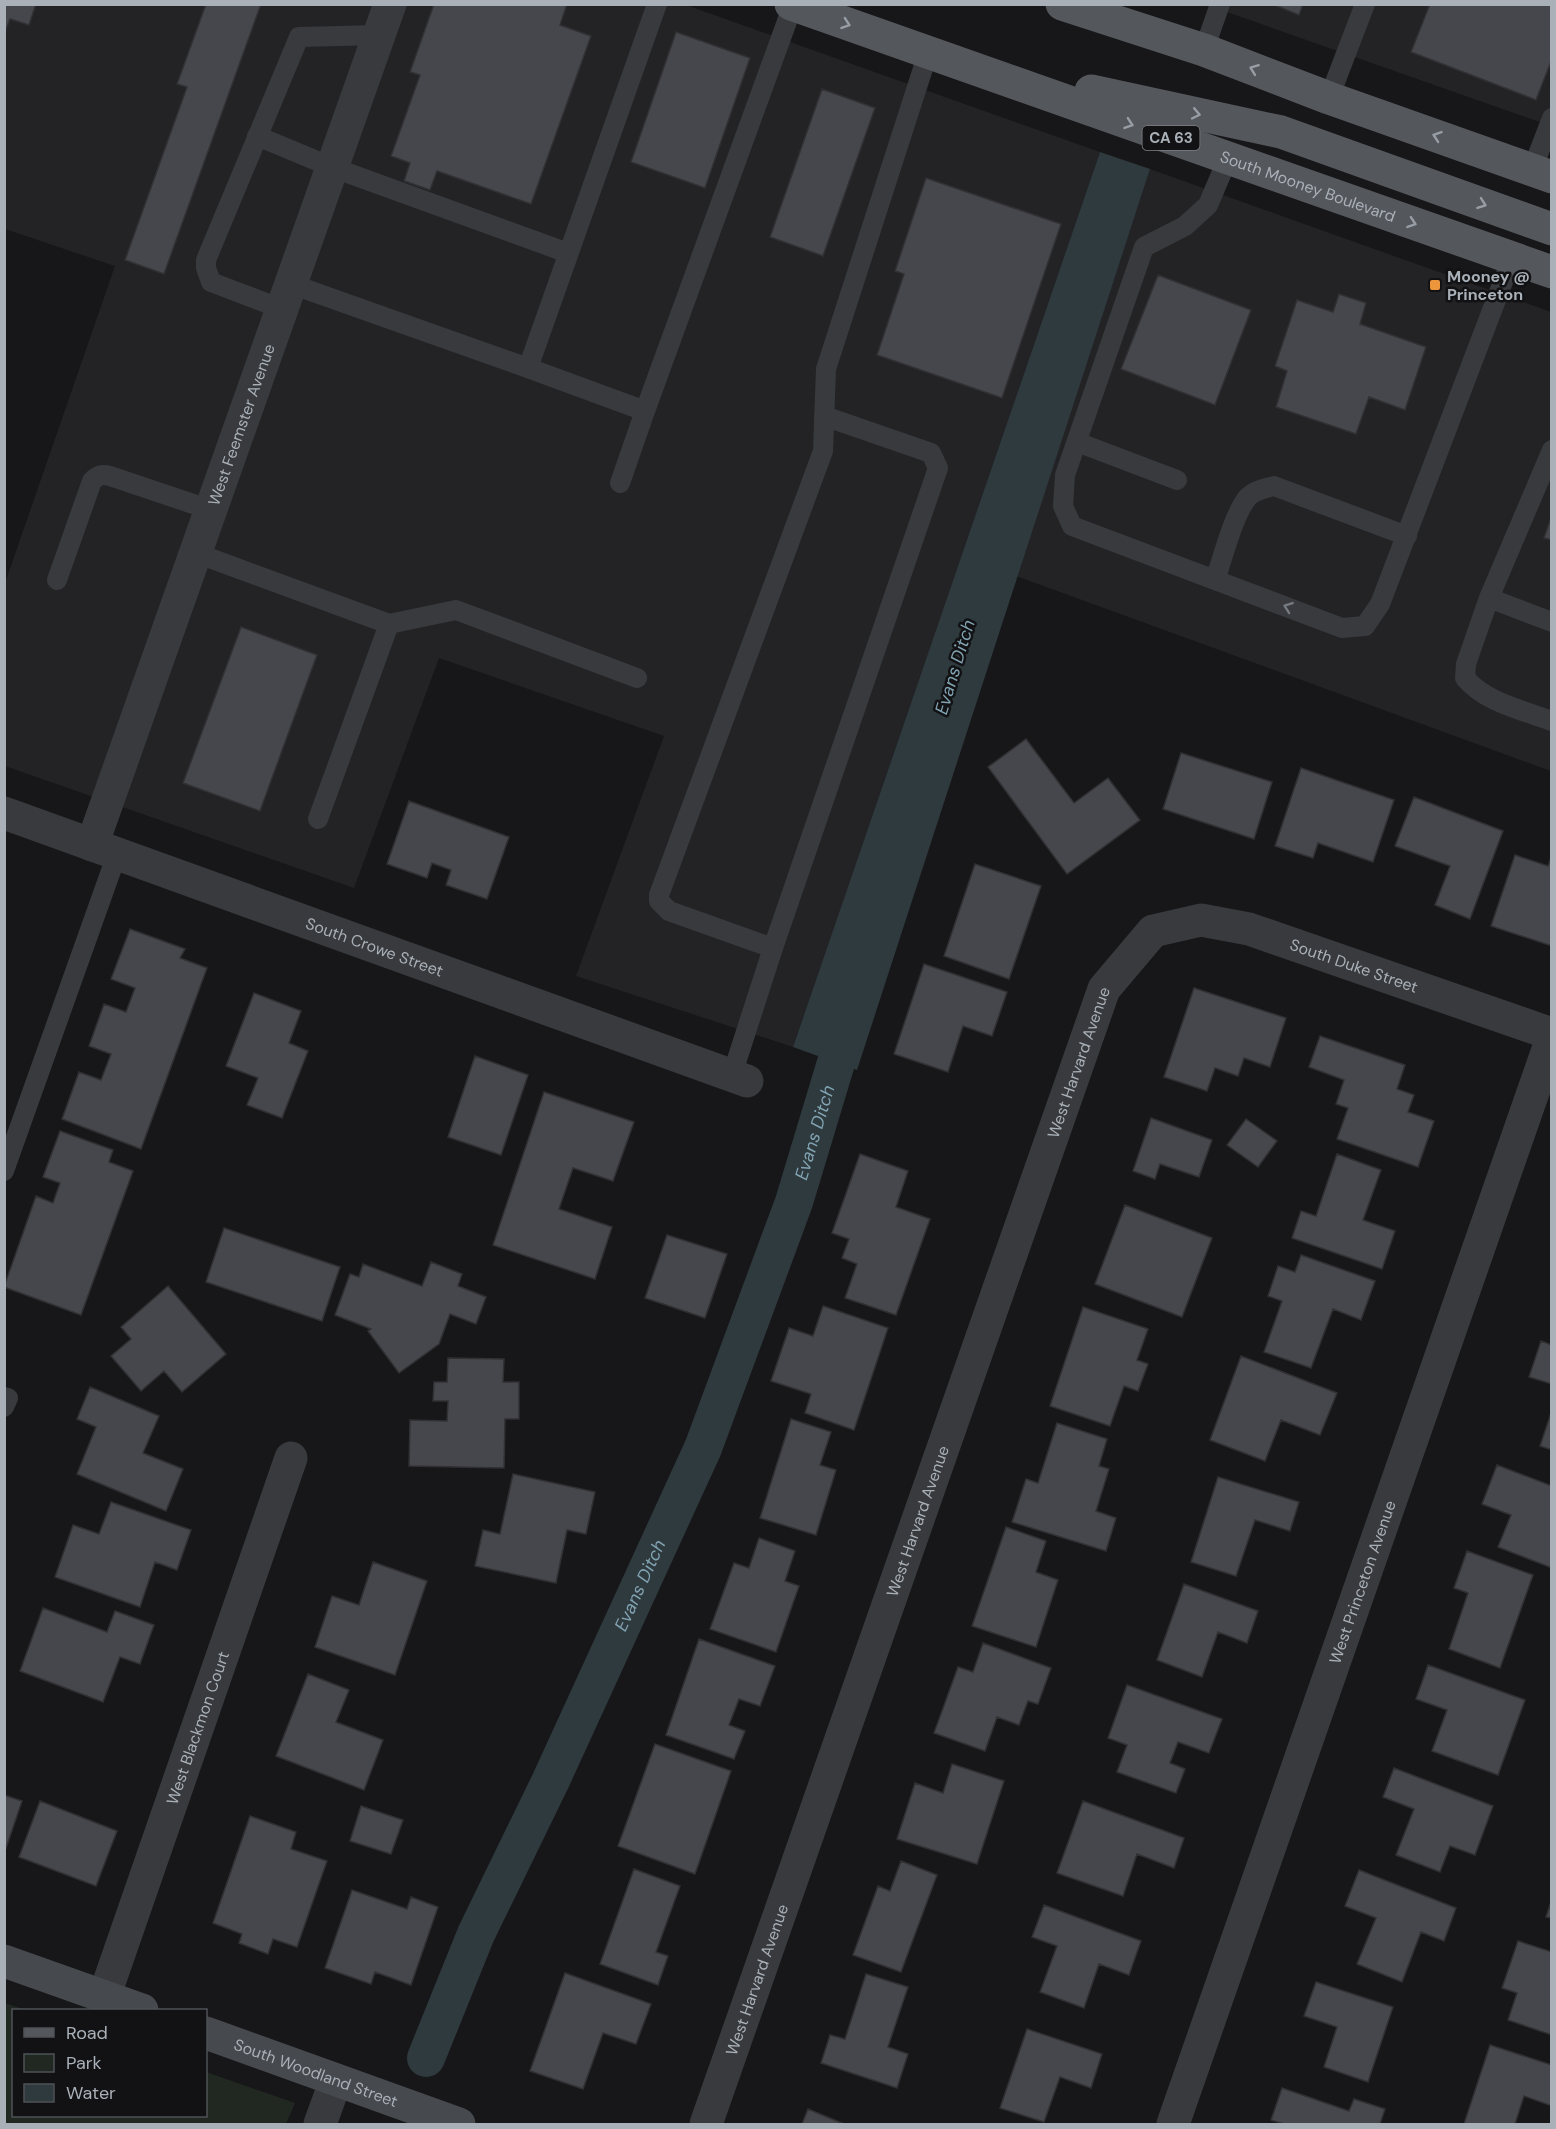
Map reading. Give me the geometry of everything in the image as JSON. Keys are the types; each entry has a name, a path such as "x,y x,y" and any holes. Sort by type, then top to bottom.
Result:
{"main road":[{"path":"1062,4 1130,16 1204,50 1329,99 1542,173"},
{"name":"South Mooney Boulevard","path":"792,5 1551,272"},
{"path":"941,57 1281,132 1551,229"}],"street":[{"name":"West Feemster Avenue","path":"105,849 196,553 334,168 390,4"},
{"name":"South Crowe Street","path":"4,813 739,1078"},
{"name":"South Duke Street","path":"1153,931 1201,920 1249,929 1551,1036"},
{"name":"West Harvard Avenue","path":"706,2124 1104,989 1153,931"},
{"name":"West Princeton Avenue","path":"1173,2124 1551,1036"},
{"name":"West Blackmon Court","path":"104,1997 291,1458"},
{"path":"4,1961 139,2009"},
{"name":"South Woodland Street","path":"207,2033 459,2124"},
{"path":"320,2124 336,2080"}],"lane":[{"path":"528,368 657,4"},
{"path":"1204,50 1220,4"},
{"path":"1329,99 1365,4"},
{"path":"620,483 792,5"},
{"path":"380,35 299,37 206,260 211,282 287,297 528,368 645,411"},
{"path":"773,948 669,911 659,901 659,895 823,451 826,369 941,57"},
{"path":"1542,173 1551,118"},
{"path":"257,136 334,168 568,253"},
{"path":"1228,158 1208,206 1185,226 1144,247 1065,475 1063,506 1072,526 1342,628 1365,626 1380,604 1512,258"},
{"path":"739,1078 773,948 938,468 932,453 824,416"},
{"path":"1077,442 1177,480"},
{"path":"1551,450 1489,598 1466,664 1465,678 1474,689 1490,698 1551,721"},
{"path":"57,580 92,482 102,474 211,510"},
{"path":"1215,580 1240,511 1248,498 1258,490 1274,486 1407,536"},
{"path":"196,553 389,624 456,610 637,678"},
{"path":"1489,598 1551,622"},
{"path":"318,819 389,624"},
{"path":"7,1159 105,849"},
{"path":"4,1397 8,1398 4,1407"}],"shaded area":[{"path":"5,5 686,5 1100,152 793,1047 576,976 664,736 439,658 354,888 5,766 5,583 115,266 5,229"},
{"path":"1207,5 1551,5 1551,126"},
{"path":"1150,169 1551,312 1551,771 1016,576"}],"green space":[{"path":"5,2003 23,2009 12,2009 12,2117 207,2117 207,2072 295,2103 286,2124 5,2124"}],"water":[{"path":"1100,152 1150,169 857,1070 793,1047"}],"building":[{"path":"4,4 36,4 29,25 10,19 4,35"},
{"path":"206,4 261,4 164,274 125,260 187,87 177,84"},
{"path":"434,4 567,4 560,25 591,36 531,204 437,171 430,190 404,181 410,163 391,156 420,75 410,72"},
{"path":"1272,4 1303,4 1299,15"},
{"path":"1430,4 1552,4 1552,59 1536,100 1411,52"},
{"path":"676,32 750,58 705,188 631,162"},
{"path":"822,89 875,108 823,256 770,237"},
{"path":"926,178 1061,224 1002,398 877,355 904,274 895,271"},
{"path":"1158,275 1251,310 1215,405 1121,369"},
{"path":"1339,294 1366,303 1360,324 1426,347 1405,410 1369,397 1356,434 1276,407 1287,371 1275,366 1297,300 1333,312"},
{"path":"1552,515 1552,540 1544,538"},
{"path":"241,627 317,655 260,811 183,783"},
{"path":"1026,739 1074,803 1108,778 1140,820 1067,874 988,767"},
{"path":"1181,753 1272,782 1254,839 1163,809"},
{"path":"1301,768 1394,800 1373,862 1318,843 1313,858 1275,846"},
{"path":"1414,797 1503,831 1470,919 1435,905 1450,866 1395,846"},
{"path":"409,801 509,837 487,899 446,885 451,870 432,863 427,878 387,864"},
{"path":"1515,855 1548,866 1552,855 1552,946 1491,926"},
{"path":"975,864 1041,886 1009,979 944,956"},
{"path":"130,929 185,949 180,958 207,968 141,1149 62,1119 79,1072 101,1080 111,1054 89,1046 104,1004 126,1012 135,988 111,979"},
{"path":"924,964 1007,992 992,1036 963,1026 948,1072 894,1054"},
{"path":"1194,988 1286,1018 1270,1067 1244,1058 1238,1076 1215,1068 1207,1091 1164,1077"},
{"path":"254,993 301,1011 289,1043 308,1051 282,1118 247,1105 258,1078 226,1066"},
{"path":"1320,1036 1405,1065 1397,1089 1414,1095 1408,1112 1434,1121 1418,1167 1337,1139 1348,1108 1336,1104 1344,1080 1309,1067"},
{"path":"475,1056 528,1075 501,1155 448,1137"},
{"path":"544,1092 634,1122 613,1181 573,1168 559,1209 612,1227 595,1279 493,1245"},
{"path":"1151,1118 1212,1140 1199,1177 1160,1164 1155,1179 1133,1171"},
{"path":"1246,1119 1277,1141 1258,1167 1227,1145"},
{"path":"60,1131 113,1150 109,1162 133,1171 81,1315 4,1287 36,1196 53,1203 60,1183 43,1177"},
{"path":"860,1154 908,1171 896,1207 930,1219 896,1315 845,1298 857,1264 842,1258 849,1239 832,1233"},
{"path":"1337,1154 1381,1170 1363,1220 1395,1231 1382,1269 1292,1238 1301,1211 1316,1216"},
{"path":"1125,1205 1212,1238 1182,1317 1095,1284"},
{"path":"224,1228 340,1267 322,1321 206,1282"},
{"path":"667,1235 727,1254 705,1318 645,1298"},
{"path":"1301,1255 1375,1281 1361,1320 1333,1309 1311,1368 1264,1352 1282,1301 1268,1296 1278,1266 1295,1272"},
{"path":"431,1262 462,1274 458,1286 486,1297 476,1324 450,1314 439,1344 399,1373 368,1331 371,1329 335,1315 350,1274 359,1277 363,1264 422,1286"},
{"path":"168,1286 226,1354 182,1392 164,1371 141,1391 111,1356 131,1339 121,1327"},
{"path":"823,1306 888,1328 854,1430 805,1413 811,1394 771,1381 789,1328 813,1336"},
{"path":"1083,1307 1148,1329 1137,1360 1148,1364 1138,1391 1124,1386 1110,1426 1050,1406"},
{"path":"1541,1341 1552,1345 1552,1384 1529,1377"},
{"path":"1241,1356 1337,1393 1320,1435 1281,1420 1265,1461 1210,1440"},
{"path":"448,1358 504,1359 503,1382 519,1382 519,1419 505,1419 504,1468 409,1466 410,1420 447,1421 448,1401 433,1401 434,1382 447,1382"},
{"path":"90,1387 159,1416 143,1453 183,1469 166,1511 77,1474 96,1427 77,1419"},
{"path":"1552,1410 1552,1450 1540,1446"},
{"path":"791,1419 831,1432 820,1465 836,1470 816,1535 760,1518"},
{"path":"1057,1423 1107,1439 1099,1466 1109,1469 1096,1511 1116,1518 1106,1551 1012,1522 1026,1479 1038,1483"},
{"path":"1497,1465 1552,1486 1552,1568 1498,1547 1511,1515 1482,1504"},
{"path":"513,1474 595,1492 586,1534 567,1530 556,1583 475,1566 483,1530 500,1534"},
{"path":"1218,1477 1299,1502 1290,1531 1255,1520 1236,1576 1191,1562"},
{"path":"111,1502 191,1530 177,1570 155,1562 140,1607 55,1577 73,1525 99,1534"},
{"path":"1006,1527 1046,1541 1036,1572 1058,1580 1036,1647 972,1626"},
{"path":"759,1538 795,1551 785,1581 799,1586 776,1652 710,1629 734,1563 749,1568"},
{"path":"1467,1551 1533,1575 1500,1668 1449,1649 1468,1593 1454,1588"},
{"path":"373,1562 427,1581 395,1675 315,1647 332,1596 359,1605"},
{"path":"1184,1584 1258,1611 1247,1643 1218,1632 1202,1677 1157,1660"},
{"path":"43,1608 107,1632 115,1611 154,1625 140,1664 120,1657 103,1702 20,1671"},
{"path":"699,1639 775,1666 760,1706 739,1699 729,1725 745,1731 734,1759 666,1735"},
{"path":"983,1643 1051,1668 1038,1704 1028,1701 1019,1725 997,1717 985,1751 934,1733 958,1667 973,1672"},
{"path":"1428,1665 1525,1700 1498,1775 1432,1751 1447,1710 1416,1699"},
{"path":"308,1674 349,1690 336,1722 383,1740 364,1790 276,1756"},
{"path":"1127,1685 1222,1719 1209,1753 1178,1742 1170,1763 1185,1769 1176,1793 1117,1772 1127,1745 1108,1738"},
{"path":"655,1744 731,1771 695,1874 618,1846"},
{"path":"952,1764 1004,1781 977,1864 897,1839 915,1783 943,1793"},
{"path":"1394,1768 1493,1806 1475,1855 1450,1846 1440,1872 1396,1855 1414,1809 1383,1797"},
{"path":"4,1795 22,1801 4,1854"},
{"path":"40,1801 117,1831 96,1886 19,1857"},
{"path":"1083,1801 1184,1838 1174,1868 1137,1854 1123,1896 1057,1873"},
{"path":"361,1806 403,1820 391,1854 350,1841"},
{"path":"250,1816 296,1832 291,1849 327,1861 297,1947 273,1939 268,1954 239,1943 242,1934 213,1923"},
{"path":"901,1861 937,1875 901,1972 853,1955 878,1886 890,1891"},
{"path":"634,1869 680,1886 656,1952 668,1956 658,1985 600,1964"},
{"path":"1359,1870 1456,1908 1444,1941 1421,1932 1402,1982 1357,1964 1376,1918 1345,1906"},
{"path":"352,1890 407,1909 411,1897 438,1907 411,1985 375,1972 371,1984 325,1968"},
{"path":"1552,1899 1552,1918 1546,1917"},
{"path":"1044,1905 1141,1941 1129,1975 1099,1964 1084,2008 1040,1992 1057,1946 1032,1937"},
{"path":"1518,1941 1552,1952 1552,2035 1508,2020 1517,1993 1502,1988"},
{"path":"565,1973 651,2004 636,2044 603,2033 583,2089 530,2071"},
{"path":"866,1974 908,1987 888,2047 908,2054 897,2088 821,2063 830,2035 845,2039"},
{"path":"1316,1982 1393,2007 1368,2082 1324,2067 1337,2027 1304,2016"},
{"path":"1027,2029 1102,2054 1091,2088 1060,2077 1044,2122 1000,2108"},
{"path":"1490,2045 1552,2065 1552,2106 1524,2096 1515,2124 1464,2124"},
{"path":"1282,2088 1349,2111 1354,2099 1385,2109 1380,2124 1284,2124 1271,2120"},
{"path":"808,2109 844,2124 802,2124"}],"waterway":[{"name":"Evans Ditch","path":"426,2058 476,1934 551,1780 703,1448 794,1202 851,1013"}],"place":[{"name":"Mooney @ Princeton","path":"1435,285"}]}
